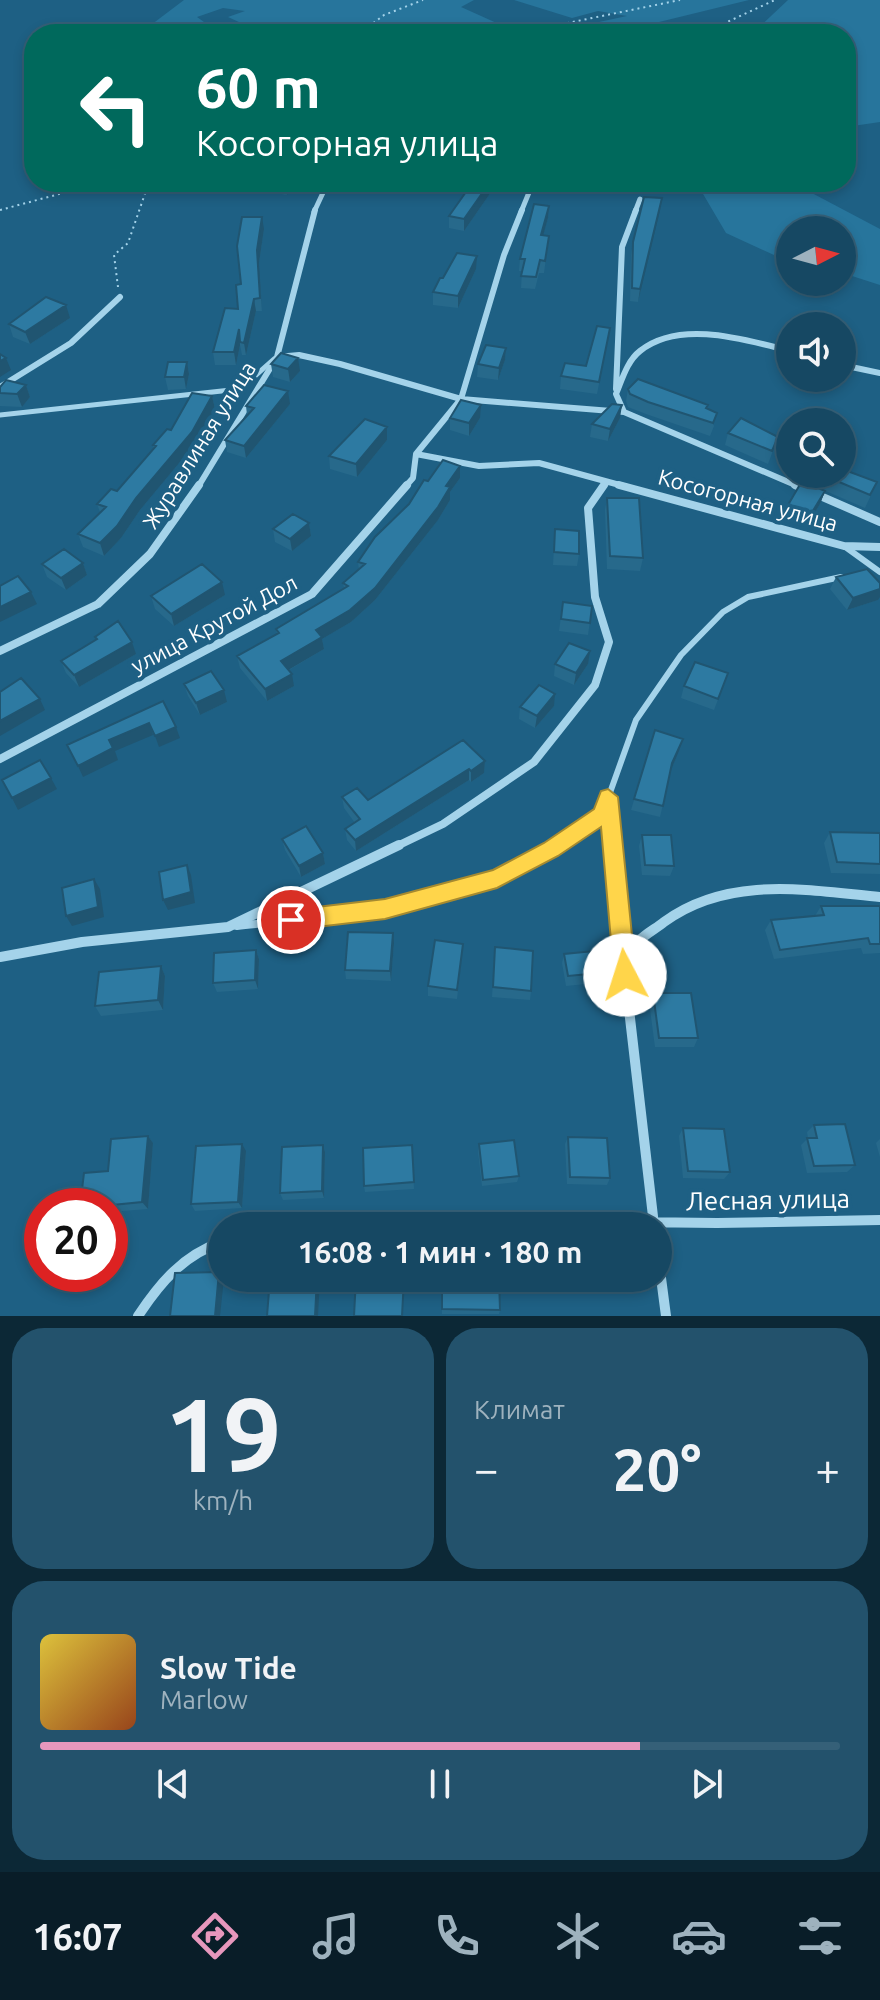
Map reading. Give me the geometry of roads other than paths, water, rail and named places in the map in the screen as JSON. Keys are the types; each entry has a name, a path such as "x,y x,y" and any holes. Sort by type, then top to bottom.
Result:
{"street":[{"name":"Журавлиная улица","path":"0,651 98,604 150,554 187,506 277,357 321,192"},
{"name":"улица Крутой Дол","path":"0,759 312,594 413,478 416,454 461,399 504,255 529,192"},
{"path":"624,412 616,394 622,247 640,199"},
{"path":"0,387 71,343 120,297"},
{"path":"616,394 637,353 652,343 684,337 728,335 776,347"},
{"path":"277,357 299,355 340,364 461,399"},
{"path":"856,368 880,373"},
{"name":"Косогорная улица","path":"461,399 624,412 880,522"},
{"name":"Косогорная улица","path":"416,454 479,466 539,463 844,546 880,547"},
{"path":"0,957 82,942 228,927 443,824 534,762 595,685 609,642 595,597 588,508 607,482"},
{"path":"653,1212 625,975 639,941 674,915 710,899 747,889 777,888 880,897"},
{"name":"Лесная улица","path":"672,1224 880,1220"},
{"path":"138,1316 157,1286 177,1266 208,1246"},
{"path":"663,1292 666,1316"}],"lane":[{"path":"0,415 231,390 246,384 277,357"},
{"path":"844,546 878,572"},
{"path":"864,574 878,572"},
{"path":"228,927 385,909 497,878 551,850 602,815 636,720 681,655 723,612 748,597 851,576"},
{"path":"608,797 625,975"}]}
